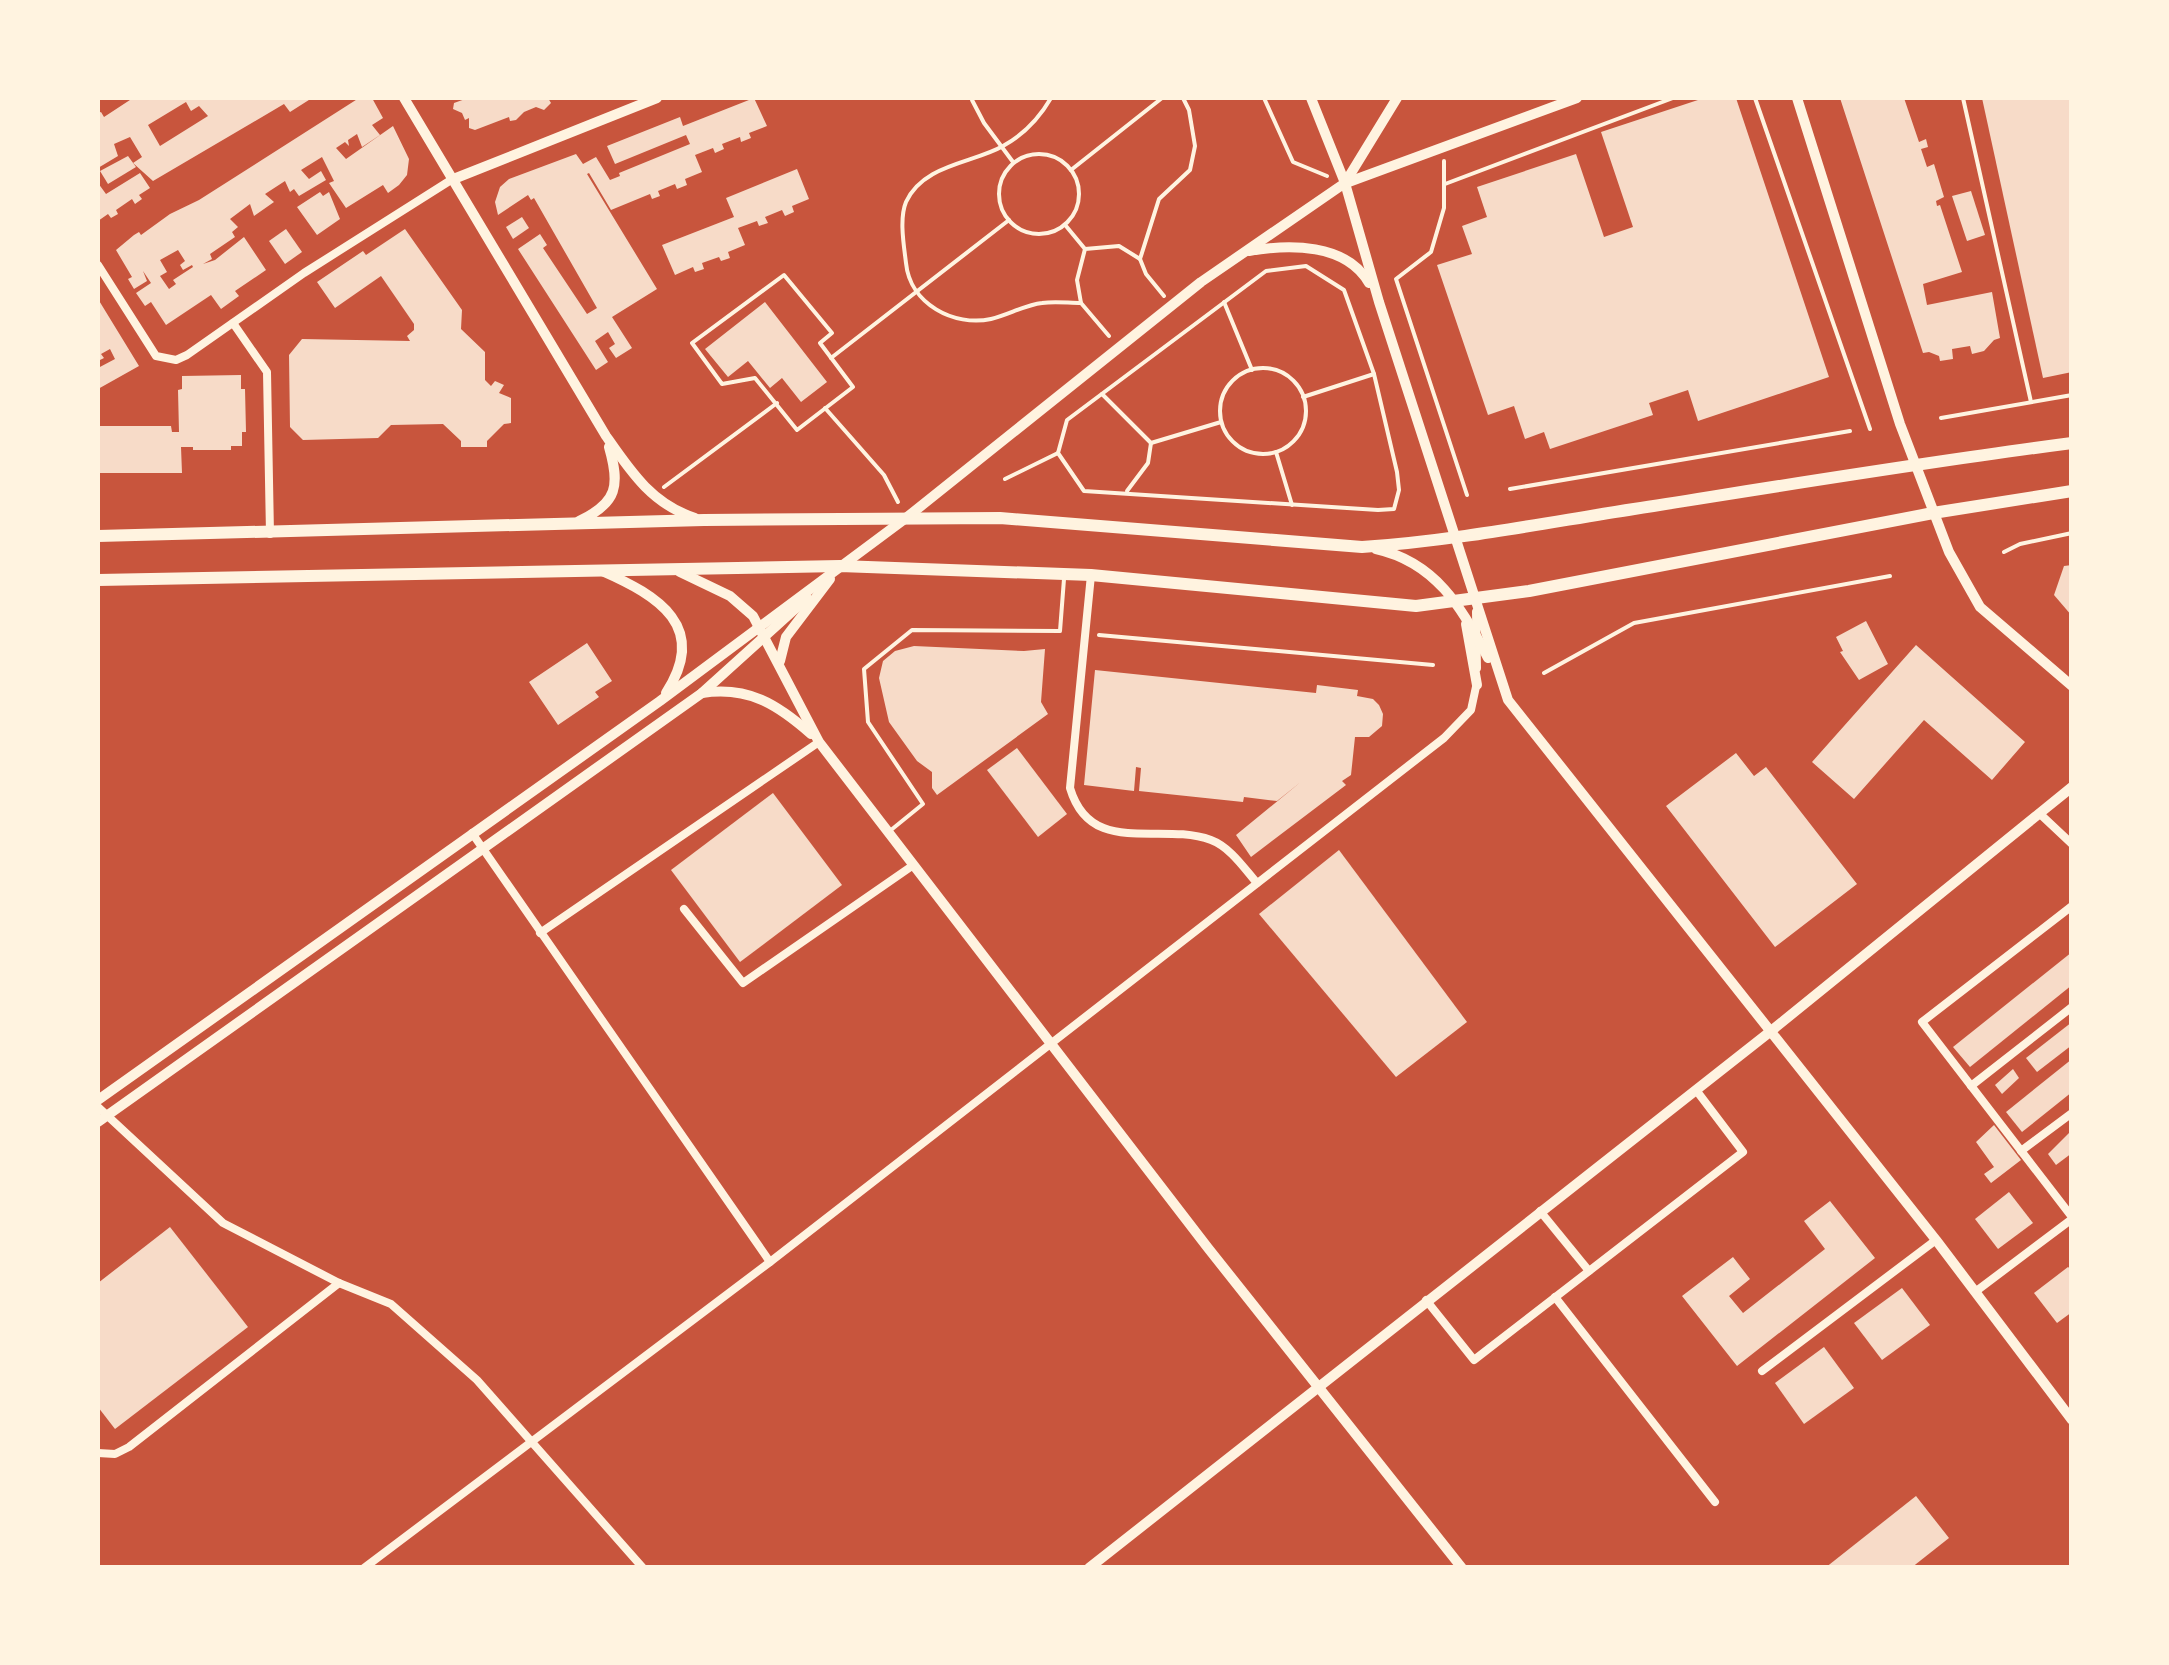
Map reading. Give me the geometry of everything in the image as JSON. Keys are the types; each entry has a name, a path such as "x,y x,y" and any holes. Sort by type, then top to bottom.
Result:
{"main road":[{"path":"98,536 704,520 1035,519 1362,546 1457,536 2072,443"},
{"path":"98,580 840,566 1064,574 1416,606 1549,588 1933,513 2072,491"}],"street":[{"path":"404,98 635,478 677,512 704,520"},
{"path":"98,265 149,348 165,360 188,356 304,273 451,180 657,98"},
{"path":"1311,98 1345,184 1500,681"},
{"path":"1345,184 1398,98"},
{"path":"100,1111 472,833 660,701 906,518 1242,252 1345,184 1577,98"},
{"path":"1797,98 1900,424 1957,569 1980,607 2072,686"},
{"path":"1242,252 1291,247 1336,255 1362,272 1379,302"},
{"path":"233,323 267,372 270,534"},
{"path":"575,523 600,510 614,492 614,465 606,436"},
{"path":"1362,546 1406,558 1456,600 1516,712 1936,1240 2072,1420"},
{"path":"100,1111 702,692 766,638 840,566"},
{"path":"780,664 786,637 840,566"},
{"path":"601,570 651,595 665,606 679,630 683,659 660,701"},
{"path":"680,572 730,596 760,626 819,742 1462,1568"},
{"path":"1091,576 1070,788 1076,808 1090,822 1112,831 1200,837 1216,842 1257,883"},
{"path":"364,1568 770,1262 1444,738 1471,710 1477,685 1476,598"},
{"path":"1456,600 1469,634 1477,685"},
{"path":"702,692 724,690 758,696 792,717 819,742"},
{"path":"540,933 819,742"},
{"path":"1089,1568 1696,1090 2072,787"},
{"path":"2039,812 2072,844"},
{"path":"472,833 770,1262"},
{"path":"684,909 743,983 912,866"},
{"path":"1974,1292 2072,1218 1922,1022 2072,906"},
{"path":"1971,1086 2072,1007"},
{"path":"1426,1300 1474,1360 1589,1272 1743,1152 1696,1090"},
{"path":"100,1111 223,1223 339,1283 392,1304 477,1380 643,1568"},
{"path":"2021,1152 2072,1112"},
{"path":"1540,1210 1589,1272"},
{"path":"1762,1371 1936,1240"},
{"path":"98,1453 115,1454 129,1448 339,1283"},
{"path":"1555,1297 1715,1502"}],"lane":[{"path":"888,833 923,804 868,722 864,669 912,630 1060,631 1064,574"}],"path":[{"path":"1050,98 1042,114 1002,148 954,162 926,180 906,202 903,236 907,271 925,302 947,317 988,320 1042,303 1081,304"},
{"path":"1071,170 1162,98"},
{"path":"1140,259 1158,198 1190,170 1195,146 1183,98"},
{"path":"1264,98 1293,162 1345,184"},
{"path":"1445,184 1673,98"},
{"path":"1756,98 1870,428"},
{"path":"1963,98 2031,402"},
{"path":"972,100 1014,163"},
{"path":"1440,148 1445,166 1444,208 1431,252 1396,279 1467,495"},
{"path":"1038,154 1050,155 1071,170 1079,193 1077,206 1065,224 1036,234 1009,220 999,199 1000,185 1014,162 1038,154"},
{"path":"831,358 1009,220"},
{"path":"1065,224 1086,249"},
{"path":"1086,249 1119,246 1140,259 1146,274 1172,305"},
{"path":"1086,249 1077,280 1081,304 1119,347"},
{"path":"1005,479 1058,453 1067,420 1266,270 1306,266 1344,290 1374,374 1400,490 1394,508 1084,490 1058,453"},
{"path":"784,276 832,333 820,343 853,387 796,430 776,403 755,378 722,384 692,343 784,276"},
{"path":"1224,302 1252,370"},
{"path":"1252,370 1283,373 1294,381 1303,397 1305,420 1300,432 1292,443 1276,452 1250,453 1237,446 1221,422 1224,393 1232,382 1252,370"},
{"path":"1303,397 1374,374"},
{"path":"1102,394 1151,443"},
{"path":"1941,418 2072,395"},
{"path":"653,496 776,403"},
{"path":"825,408 884,475 906,518"},
{"path":"1151,443 1221,422"},
{"path":"1510,489 1850,431"},
{"path":"1125,493 1148,463 1151,443"},
{"path":"1276,452 1292,504"},
{"path":"2004,552 2020,544 2072,533"},
{"path":"1544,672 1634,623 1890,576"},
{"path":"1086,634 1433,665"}],"building":[{"path":"133,98 312,98 290,112 284,104 153,181 133,163 142,157 130,137 114,144 118,156 98,168 98,113 104,117","holes":["186,102 191,111 199,106 208,116 160,146 148,125"]},
{"path":"359,98 372,98 383,118 372,125 380,135 362,147 357,134 348,140 349,146 345,142 336,148 346,159 393,126 409,159 407,175 399,185 388,193 383,185 346,208 329,183 334,181 322,157 301,170 309,179 321,171 326,180 299,196 294,189 290,192 285,181 265,194 274,202 254,216 250,204 230,219 238,227 232,232 235,237 210,254 212,259 203,264 215,260 244,237 266,270 235,291 239,296 221,309 211,295 166,325 151,302 145,306 136,293 151,283 143,271 147,281 134,289 128,279 132,277 116,250 134,235 141,235","holes":["178,250 185,261 180,265 183,270 193,267 173,280 176,284 169,289 160,276 167,272 160,260"]},
{"path":"468,98 548,98 551,103 544,110 536,107 524,112 516,120 510,121 509,117 475,130 469,128 469,118 465,120 462,113 453,109 454,103"},
{"path":"754,98 767,126 749,133 751,138 741,142 740,137 722,144 724,149 715,153 713,148 695,155 702,172 685,179 687,185 677,189 675,184 658,191 660,196 652,199 650,194 611,210 587,174 657,289 612,317 632,348 616,358 609,348 615,344 608,332 595,341 608,362 596,370 518,249 540,234 547,245 543,248 587,314 597,308 534,198 531,200 528,195 498,215 495,202 500,187 509,179 576,154 583,164 596,157 610,180 690,144 686,135 615,164 607,146 680,117 683,126"},
{"path":"1704,98 1736,98 1829,377 1698,421 1688,390 1649,403 1653,415 1550,449 1544,432 1525,439 1514,406 1488,415 1437,265 1472,254 1462,226 1487,217 1477,187 1576,154 1604,237 1633,227 1601,132"},
{"path":"1840,98 1904,98 1919,142 1926,139 1928,147 1921,149 1927,167 1934,164 1944,197 1936,201 1937,206 1940,205 1962,272 1923,284 1927,305 1992,292 2000,338 1984,351 1972,354 1970,346 1952,349 1953,359 1940,361 1939,356 1923,353"},
{"path":"1982,98 2072,98 2072,372 2043,378"},
{"path":"128,156 136,167 108,184 100,171"},
{"path":"797,169 809,199 792,206 794,212 785,216 782,210 765,217 768,223 759,226 757,221 738,228 745,245 728,252 730,258 721,261 719,257 702,263 704,269 695,272 693,267 675,275 662,245 734,217 726,198"},
{"path":"140,173 150,188 139,195 142,199 135,204 132,199 116,210 118,214 111,218 108,214 98,221 98,183 106,194"},
{"path":"1971,191 1985,235 1967,241 1952,196"},
{"path":"320,192 323,196 329,192 340,219 317,235 297,207"},
{"path":"522,217 529,228 513,239 506,227"},
{"path":"286,229 302,252 285,264 269,241"},
{"path":"405,229 462,310 461,329 485,352 485,380 491,386 495,381 504,385 499,393 511,398 511,423 504,424 487,441 487,447 461,447 461,441 443,424 391,425 378,438 303,440 290,427 289,355 302,339 410,341 407,336 414,330 414,324 381,276 335,308 317,282"},
{"path":"98,299 139,366 98,389 98,368 115,359 110,349 98,361"},
{"path":"765,302 827,382 801,402 782,378 770,388 748,361 728,377 705,349"},
{"path":"241,375 246,432 242,432 242,446 231,446 231,450 181,447 182,473 98,473 98,426 171,426 172,432 179,432 178,390 182,389 182,376"},
{"path":"2072,565 2072,616 2054,595 2064,566"},
{"path":"1866,621 1888,664 1859,680 1840,652 1843,651 1836,637"},
{"path":"587,643 612,681 595,692 599,697 558,725 529,682"},
{"path":"1916,645 2025,742 1992,780 1924,720 1854,799 1812,762"},
{"path":"914,646 1045,649 1041,702 1048,714 937,795 932,788 932,772 917,761 889,722 879,678 883,661 895,651"},
{"path":"1095,670 1316,693 1317,685 1358,690 1357,696 1373,699 1379,705 1382,726 1369,737 1355,737 1351,775 1342,781 1346,785 1251,857 1236,835 1302,781 1277,801 1244,797 1243,802 1139,791 1141,768 1136,767 1134,791 1084,785"},
{"path":"1017,748 1067,814 1038,837 987,770"},
{"path":"1736,753 1754,776 1766,767 1857,884 1775,947 1666,806"},
{"path":"773,793 842,885 740,962 671,870"},
{"path":"1339,850 1467,1022 1396,1077 1259,914"},
{"path":"2072,952 2072,985 1970,1067 1953,1047"},
{"path":"2072,1022 2072,1045 2037,1072 2026,1058"},
{"path":"2072,1059 2072,1092 2022,1132 2006,1112"},
{"path":"2013,1069 2019,1078 2002,1094 1995,1085"},
{"path":"1994,1125 2021,1160 1991,1183 1984,1174 1994,1167 1976,1142"},
{"path":"2072,1130 2072,1153 2056,1165 2048,1154"},
{"path":"2009,1192 2033,1223 1998,1249 1975,1219"},
{"path":"1830,1201 1875,1258 1737,1366 1682,1296 1733,1257 1750,1279 1729,1296 1743,1313 1825,1249 1804,1221"},
{"path":"170,1227 248,1327 115,1429 98,1407 98,1283"},
{"path":"2068,1267 2072,1270 2072,1312 2057,1323 2034,1293"},
{"path":"1902,1288 1930,1325 1882,1360 1854,1323"},
{"path":"1824,1347 1854,1388 1804,1424 1775,1383"},
{"path":"1916,1496 1949,1538 1911,1568 1825,1568"}]}
